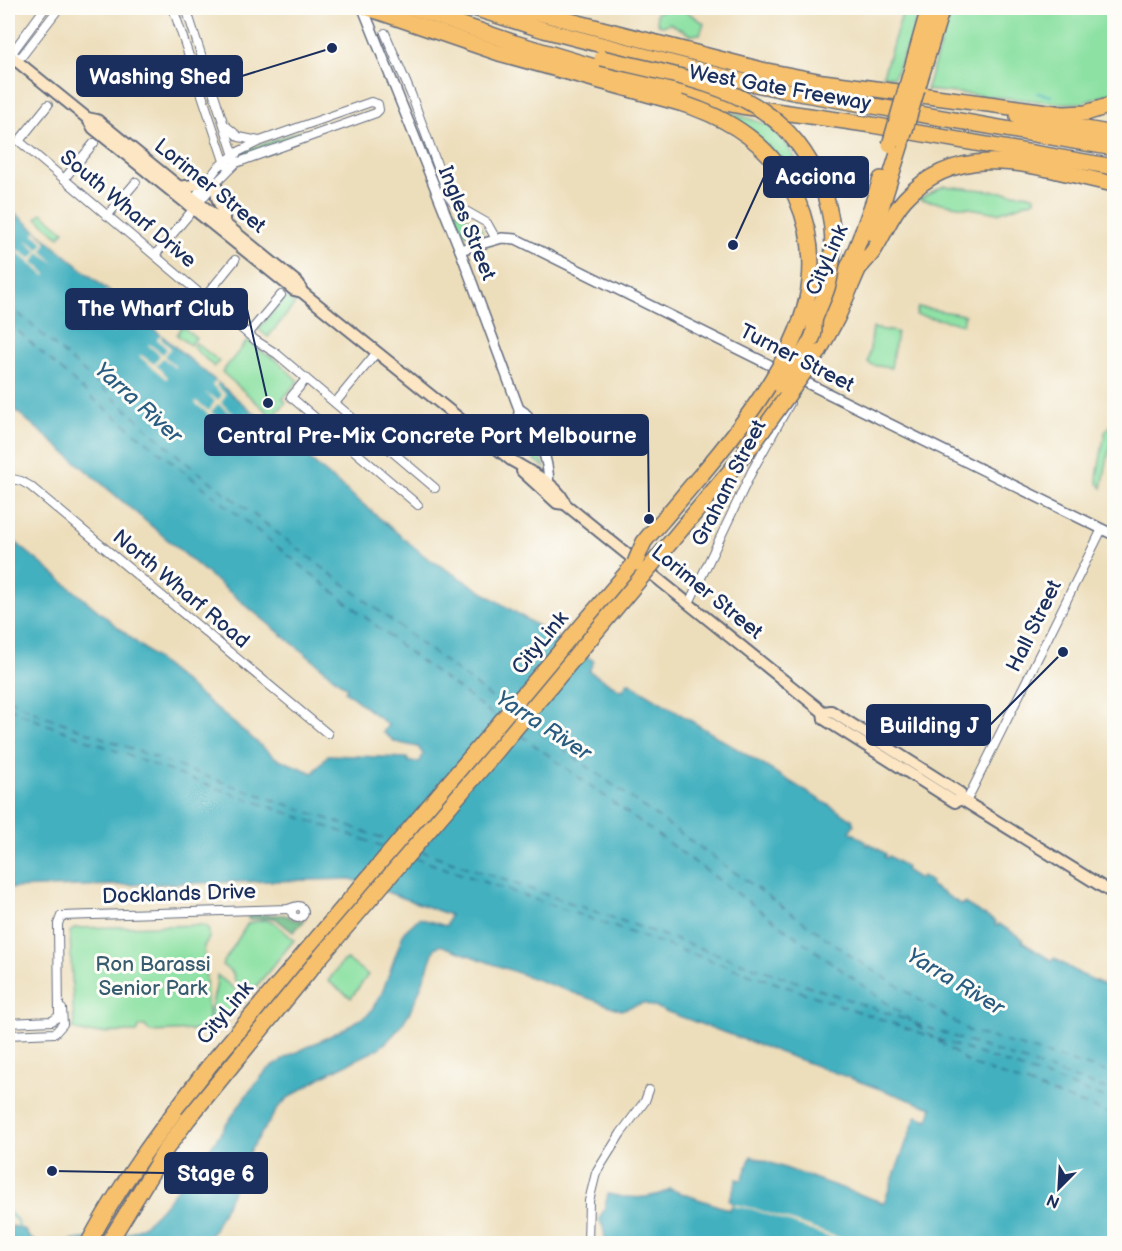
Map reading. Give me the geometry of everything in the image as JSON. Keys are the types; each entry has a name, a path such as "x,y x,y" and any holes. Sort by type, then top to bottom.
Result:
{"highway":[{"path":"368,8 500,53 687,100"},
{"path":"387,8 508,49 687,100 731,124 752,139 774,161 793,189 804,219 811,254 807,298 801,322 768,383 740,426 645,542 635,563"},
{"name":"West Gate Freeway","path":"413,8 687,100 894,129 1114,167"},
{"path":"437,8 513,34 733,94 773,118 804,152 819,177 829,203 834,236 830,279 814,320 813,336"},
{"name":"West Gate Freeway","path":"474,8 544,30 737,80 793,92 1114,148"},
{"path":"520,8 762,70 1063,114 1086,113 1114,104"},
{"path":"927,34 929,8"},
{"path":"927,34 942,8"},
{"name":"CityLink","path":"108,1244 130,1206 188,1119 261,1027 495,753 761,434 822,346 860,268 927,34"},
{"path":"874,88 1034,121 1114,134"},
{"path":"867,246 913,190 953,167 970,163 1004,161 1114,184"},
{"name":"CityLink","path":"87,1244 147,1150 208,1066 748,428 813,336 840,287 867,246"},
{"path":"113,1244 130,1206"}],"main road":[{"name":"Lorimer Street","path":"9,59 87,118 93,128 193,206 294,290 302,292 497,448 556,503 565,504 689,603 823,712 824,718 955,802 963,800 1114,894"},
{"name":"Lorimer Street","path":"87,118 97,120 179,187 193,206 224,223 299,284 302,292"},
{"path":"179,187 212,181 224,216 224,223"},
{"name":"Lorimer Street","path":"511,460 548,483 563,496 565,504"}],"street":[{"path":"9,59 22,57 58,8"},
{"path":"173,8 224,161 230,168"},
{"path":"186,8 226,126 232,155 237,162"},
{"name":"Ingles Street","path":"363,8 460,250 519,409 532,423 545,456 549,475 548,483"},
{"path":"9,59 43,10 49,20"},
{"name":"Ingles Street","path":"385,33 415,104 449,197 457,206 487,223 496,239"},
{"path":"156,255 212,181 224,161 232,155 260,141 371,102 376,102 379,106 375,114 237,162 212,181"},
{"name":"South Wharf Drive","path":"48,105 19,141 435,488"},
{"path":"320,120 323,131"},
{"path":"226,126 239,137 260,141"},
{"path":"63,179 94,143"},
{"path":"107,216 136,182"},
{"name":"Turner Street","path":"460,250 496,239 510,238 521,241 1114,535"},
{"path":"204,297 235,260"},
{"path":"249,333 281,295"},
{"path":"335,403 377,352"},
{"path":"306,379 291,397 418,505"},
{"name":"Graham Street","path":"689,603 752,471 802,381"},
{"path":"497,448 516,426 519,409"},
{"path":"352,449 368,431"},
{"name":"North Wharf Road","path":"8,478 30,486 328,734"},
{"name":"Hall Street","path":"963,800 1102,529"},
{"name":"Docklands Drive","path":"52,1021 59,1016 58,936 63,922 69,917 284,909 300,906 304,912 301,917 294,916 284,909"},
{"name":"Docklands Drive","path":"52,1034 63,1022 64,1014 60,998"},
{"path":"8,1023 52,1021 52,1034 8,1035"},
{"path":"25,1023 26,1034"},
{"path":"588,1244 590,1201 596,1173 621,1133 645,1101 649,1090"}],"green space":[{"path":"670,8 681,8 704,23 700,34 691,35 670,23 663,26 658,25 656,13"},
{"path":"904,8 919,8 911,37 894,77 883,75"},
{"path":"954,8 1114,8 1114,92 1082,103 1059,103 926,90"},
{"path":"720,109 768,125 789,148 799,165 802,172 801,189 717,110"},
{"path":"303,130 304,133 243,155 242,152"},
{"path":"944,186 1032,195 1035,196 1035,200 998,213 918,199"},
{"path":"456,211 476,222 482,229 482,234 475,237 466,234 453,215"},
{"path":"42,213 64,231 59,237 37,218"},
{"path":"286,297 295,304 268,337 258,329"},
{"path":"918,307 965,315 963,324 916,315"},
{"path":"182,326 196,338 190,345 177,335"},
{"path":"873,328 897,332 891,368 871,365 868,362"},
{"path":"248,340 262,352 277,360 298,381 283,399 286,402 273,417 222,372"},
{"path":"196,343 219,361 214,367 193,347"},
{"path":"1112,424 1114,425 1102,488 1097,477 1105,432"},
{"path":"517,438 534,440 545,468 513,443"},
{"path":"248,915 285,915 294,920 305,920 293,932 275,918 248,919"},
{"path":"265,920 274,922 294,940 250,994 234,980 233,973 222,965 248,923"},
{"name":"Ron Barassi Senior Park","path":"204,925 209,929 209,938 204,946 209,1032 195,1030 150,1032 145,1026 140,1026 137,1032 85,1033 71,1028 74,1028 70,932 75,928"},
{"path":"348,960 368,975 351,998 328,981 343,961"},
{"path":"217,975 246,998 218,1031 212,1030 210,1023"}],"water":[{"name":"Yarra River","path":"8,207 426,557 594,661 589,671 622,691 628,682 853,820 854,824 850,831 866,842 867,846 869,843 886,854 884,857 889,856 919,879 922,876 931,882 930,885 996,922 995,925 999,924 1023,939 1022,942 1052,961 1054,958 1080,974 1114,989 1114,1243 606,1243 599,1219 608,1194 640,1198 663,1193 670,1189 730,1210 733,1203 729,1201 737,1179 742,1180 751,1156 884,1203 916,1116 928,1120 932,1108 643,1003 621,1010 440,945 435,948 414,1003 400,1028 390,1039 378,1049 325,1075 288,1098 278,1108 232,1178 233,1191 207,1243 62,1243 128,1233 146,1223 163,1206 191,1170 194,1163 192,1159 209,1150 245,1097 267,1070 285,1058 369,1014 382,993 404,932 419,918 446,926 450,915 351,879 8,888 8,536 276,758 313,773 328,755 407,758 409,762 420,762 423,754 418,747 395,742 383,732 388,725 345,691 347,688 215,580 8,404"},
{"path":"12,1226 25,1230 29,1237 38,1243 8,1243 8,1231"}],"pier":[{"path":"36,231 47,242 42,251 56,264 39,252 33,262 46,274 45,276 16,251 17,249 31,259 37,251 25,239 39,249 44,243 34,234"},
{"path":"107,290 107,294 117,302 112,311 123,321 108,313 103,320 115,331 113,333 84,309 85,307 101,318 108,310 94,296 110,307 114,303 104,293"},
{"path":"161,335 161,339 171,348 165,357 176,367 163,358 156,365 168,377 166,379 139,356 141,355 154,364 160,355 148,345 163,354 167,349 157,339"},
{"path":"216,381 218,383 216,386 226,394 221,403 234,414 218,404 211,412 225,425 224,427 195,403 196,401 209,411 215,401 204,392 218,400 222,395 212,385"},
{"path":"733,1204 753,1208 854,1243 845,1243 752,1209 732,1206"}],"waterway":[{"path":"1037,93 1051,96"},
{"path":"8,1211 18,1222 19,1228"}],"ferry route":[{"path":"8,304 184,461 505,708"},
{"path":"8,322 91,397 415,657 495,716"},
{"path":"8,699 42,715 188,770 391,841"},
{"path":"8,707 38,721 185,777 385,847"},
{"path":"528,724 854,958 969,1031 1114,1074"},
{"path":"521,735 970,1064 1114,1115"},
{"path":"421,851 910,1021"},
{"path":"415,858 932,1037"},
{"path":"914,1023 1114,1092"},
{"path":"937,1039 1114,1101"}],"place":[{"name":"Washing Shed","path":"332,48"},
{"name":"Acciona","path":"733,245"},
{"name":"The Wharf Club","path":"268,403"},
{"name":"Central Pre-Mix Concrete Port Melbourne","path":"649,519"},
{"name":"Building J","path":"1063,652"},
{"name":"Stage 6","path":"52,1171"}]}
